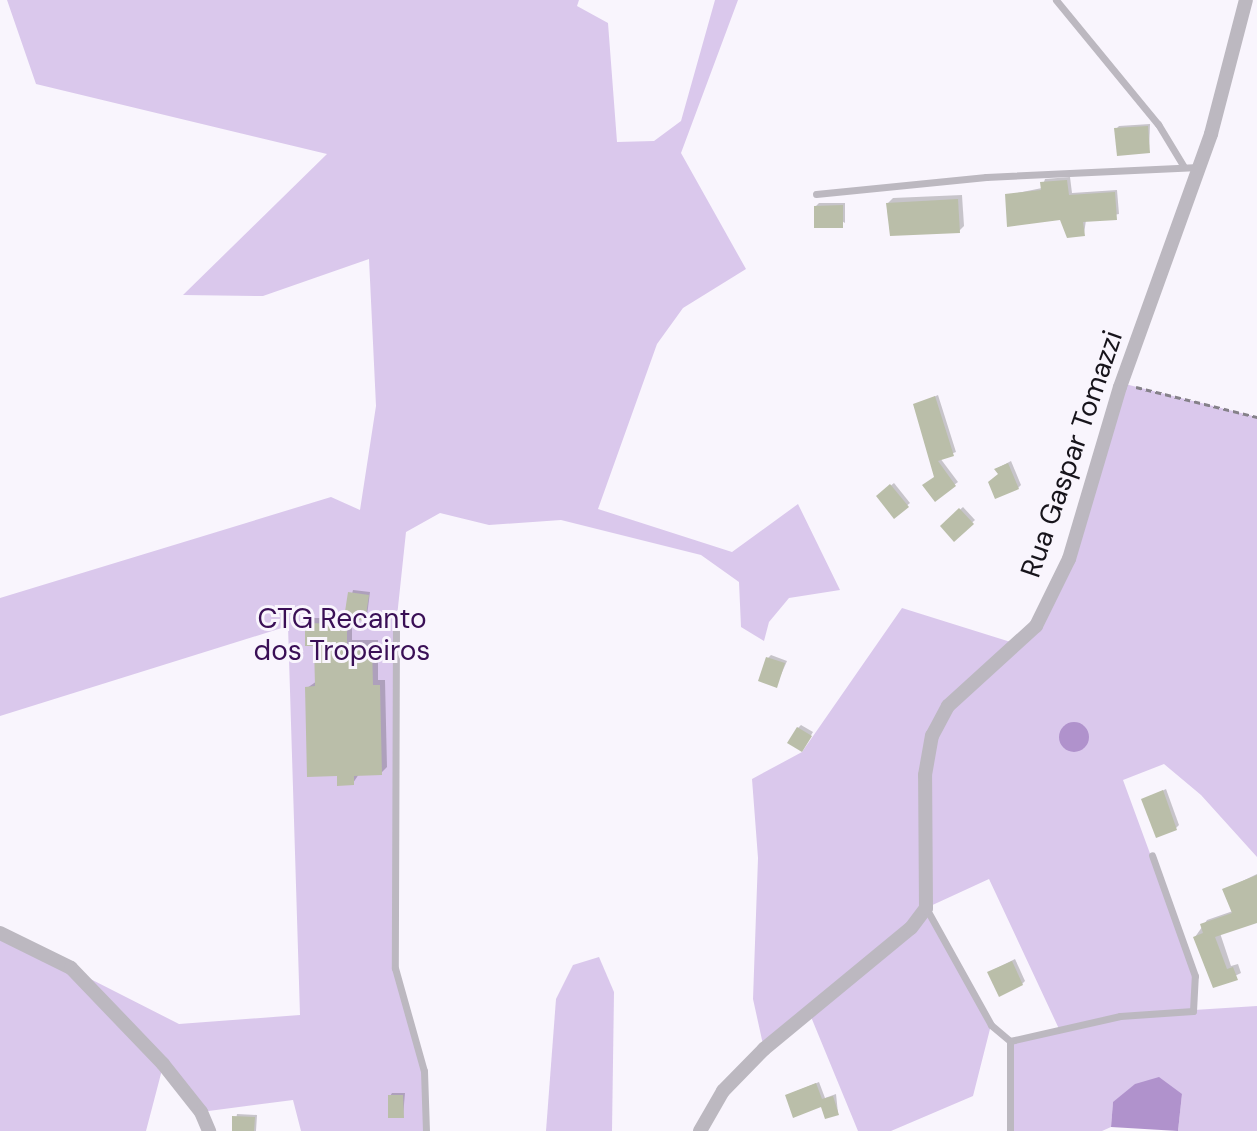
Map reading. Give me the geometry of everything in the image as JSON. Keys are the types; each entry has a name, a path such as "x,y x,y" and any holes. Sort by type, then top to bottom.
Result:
{"street":[{"name":"Rua Gaspar Tomazzi","path":"926,908 930,880 925,775 932,736 948,706 1036,626 1069,559 1121,383 1246,0"},
{"path":"700,1131 723,1091 764,1049 911,928 926,908"},
{"path":"0,933 71,968 163,1064 201,1112 209,1131"}],"lane":[{"path":"1056,0 1192,167"},
{"path":"816,194 986,177 1192,167"},
{"path":"396,626 395,968 424,1071 426,1131"},
{"path":"1010,1041 1120,1016 1193,1011 1195,976 1152,855"},
{"path":"926,908 991,1025 1010,1041 1010,1131"}],"path":[{"path":"1121,383 1257,417"}],"green space":[{"path":"7,0 579,0 577,6 608,23 617,142 654,141 681,121 715,0 738,0 681,153 746,269 683,308 657,344 598,509 732,552 798,504 840,590 789,598 769,622 764,641 741,627 739,582 701,555 561,520 489,525 440,513 406,532 396,626 395,968 424,1071 426,1131 301,1131 293,1100 201,1112 163,1066 146,1131 0,1131 0,933 179,1024 300,1015 288,626 0,716 0,598 331,497 360,510 376,406 369,259 263,296 183,295 327,154 36,84"},
{"path":"1121,383 1257,417 1257,857 1201,795 1164,764 1123,780 1195,976 1194,1010 1257,1006 1257,1131 1178,1131 1182,1094 1113,1102 1111,1127 1102,1131 1010,1131 1010,1041 1060,1031 989,879 926,908 991,1025 973,1096 891,1131 858,1131 809,1012 764,1049 753,999 758,858 752,779 802,752 902,608 1017,644 1046,608"},
{"path":"599,957 614,992 612,1131 546,1131 556,999 573,965"}],"shaded area":[{"path":"1074,722 1080,723 1088,731 1088,743 1080,751 1074,752 1068,751 1060,743 1059,737 1060,731 1068,723"},
{"path":"1159,1077 1182,1094 1178,1131 1111,1127 1113,1102 1135,1084"}],"building":[{"path":"1148,126 1150,153 1117,156 1114,128"},
{"path":"1067,180 1069,195 1115,192 1117,220 1083,222 1085,236 1067,238 1060,220 1007,227 1005,194 1041,190 1040,182"},
{"path":"958,199 960,233 890,236 886,203"},
{"path":"843,205 843,228 814,228 814,206"},
{"path":"935,396 954,456 938,461 956,486 935,502 922,485 934,477 913,404"},
{"path":"1008,463 1019,489 995,499 988,482 998,474 994,469"},
{"path":"890,484 909,507 894,519 876,496"},
{"path":"959,508 974,524 954,542 940,526"},
{"path":"348,592 369,595 365,621 344,618"},
{"name":"CTG Recanto dos Tropeiros","path":"305,623 347,624 347,646 372,646 373,685 380,685 382,775 354,776 354,785 337,786 337,776 307,777 305,687 315,686 314,646 305,646"},
{"path":"766,657 785,663 777,688 758,681"},
{"path":"797,727 812,736 802,752 787,743"},
{"path":"1163,790 1177,830 1156,838 1141,799"},
{"path":"1257,875 1257,923 1215,937 1227,969 1233,967 1238,980 1213,988 1193,937 1203,933 1200,924 1232,913 1222,889"},
{"path":"1012,961 1023,985 999,997 987,972"},
{"path":"816,1083 822,1099 833,1096 839,1115 825,1119 821,1107 793,1118 785,1095"},
{"path":"388,1095 403,1095 404,1118 388,1118"},
{"path":"232,1116 255,1117 254,1131 232,1131"}]}
